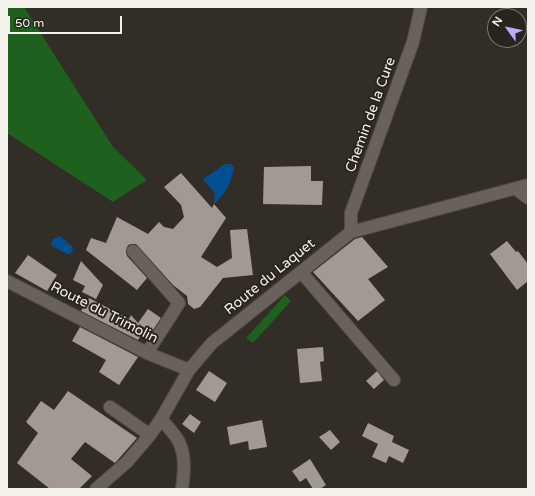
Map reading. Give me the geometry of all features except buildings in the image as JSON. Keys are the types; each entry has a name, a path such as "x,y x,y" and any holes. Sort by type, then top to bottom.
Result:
{"street":[{"name":"Chemin de la Cure","path":"351,232 351,213 413,42 421,7"},
{"name":"Route du Laquet","path":"96,489 127,462 150,435 161,419 189,370 212,342 351,232 528,185"},
{"path":"516,189 528,198"},
{"path":"133,251 179,303 147,353"},
{"path":"301,272 394,380"},
{"name":"Route du Trimolin","path":"7,281 147,353 189,370"},
{"path":"110,407 150,435"},
{"path":"161,419 179,441 182,450 184,466 182,489"}],"green space":[{"path":"7,7 24,7 113,147 147,180 113,202 7,133"},
{"path":"285,295 291,301 253,343 246,338"}],"water":[{"path":"225,164 231,164 234,168 233,174 227,188 214,204 215,194 203,179"},
{"path":"60,236 72,246 73,250 70,254 67,254 52,246 51,244 53,239"}]}
